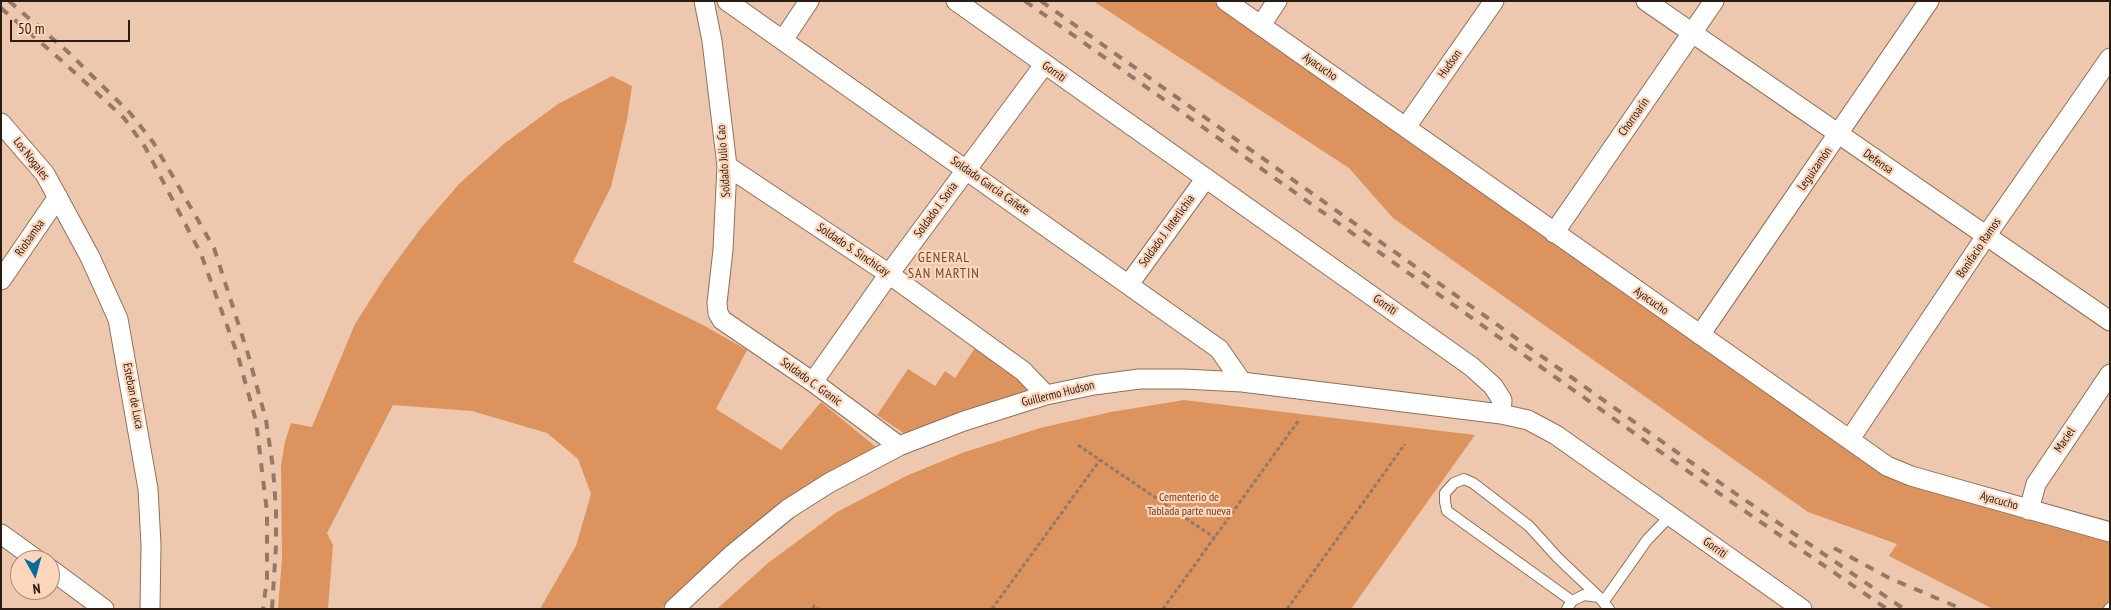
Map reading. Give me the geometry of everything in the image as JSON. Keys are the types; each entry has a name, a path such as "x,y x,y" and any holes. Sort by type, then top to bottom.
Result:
{"street":[{"name":"Soldado Julio Cao","path":"704,1 712,42 727,166 724,232 717,303 722,320"},
{"name":"Soldado García Cañete","path":"727,1 1219,349 1242,382"},
{"path":"783,40 810,1"},
{"name":"Gorriti","path":"956,1 1472,367 1493,386 1502,400 1501,414 1528,420 1556,435 1802,609"},
{"name":"Ayacucho","path":"1226,1 1887,466 1912,476 2110,532"},
{"path":"1261,25 1277,1"},
{"name":"Hudson","path":"1406,127 1494,1"},
{"name":"Defensa","path":"1646,1 2110,321"},
{"name":"Chorroarín","path":"1554,233 1714,1"},
{"name":"Leguizamón","path":"1700,336 1929,1"},
{"name":"Bonifacio Ramos","path":"1850,439 1986,236 2110,58"},
{"name":"Soldado J. Soria","path":"813,382 889,274 1044,65"},
{"name":"Los Nogales","path":"1,123 45,174 58,197"},
{"name":"Soldado S. Sinchicay","path":"727,166 889,274 1023,371 1046,395"},
{"name":"Soldado J. Interlichia","path":"1129,284 1206,178"},
{"name":"Riobamba","path":"1,280 58,197"},
{"name":"Esteban de Luca","path":"58,197 94,265 118,319 148,489 152,544 150,609"},
{"name":"Soldado C. Granic","path":"722,320 813,382 899,446"},
{"name":"Maciel","path":"2029,510 2036,484 2110,374"},
{"name":"Guillermo Hudson","path":"674,609 734,554 788,509 829,483 899,446 964,421 1046,395 1094,385 1139,379 1184,378 1242,382 1501,414"},
{"path":"1,534 23,550"},
{"path":"60,576 104,609"}],"lane":[{"path":"1464,479 1474,484 1529,526 1558,558 1604,603 1584,595 1569,605 1448,511 1445,493 1454,483 1464,479"},
{"path":"1604,603 1647,540 1670,516"}],"path":[{"path":"1163,609 1299,420"},
{"path":"1287,609 1405,444"},
{"path":"1078,445 1214,538"},
{"path":"992,609 1100,460"},
{"path":"813,609 814,606 818,609"}],"green space":[{"path":"1093,1 1213,1 1884,467 2110,536 2110,609 1993,609 1889,556 1897,544 1808,512 1393,218 1349,168"},
{"path":"612,76 632,86 627,120 611,187 573,262 703,325 747,350 716,409 781,450 821,402 876,447 771,514 661,609 540,609 576,546 591,494 578,459 547,433 472,411 393,405 327,533 333,545 328,609 278,609 282,558 281,465 291,423 312,427 355,324 385,277 421,228 460,183 505,143 558,104"},
{"path":"975,348 1027,385 1025,394 908,436 877,415 908,369 935,386 945,371 955,378"},
{"name":"Cementerio de Tablada parte nueva","path":"1184,400 1475,435 1351,609 717,609 768,563 837,512 906,476 962,453 1040,428 1111,412"}],"railway":[{"path":"9,1 68,52 130,113 153,142 214,248 248,354 266,420 273,468 276,510 272,609"},
{"path":"1025,1 1720,494 1887,609"},
{"path":"1041,1 1726,487 1904,609"},
{"path":"1,8 124,118 145,147 201,254 238,356 256,421 267,512 267,578 263,609"},
{"path":"1834,548 1889,578 1962,609"}],"district":[{"name":"GENERAL SAN MARTIN","path":"944,266"}]}
